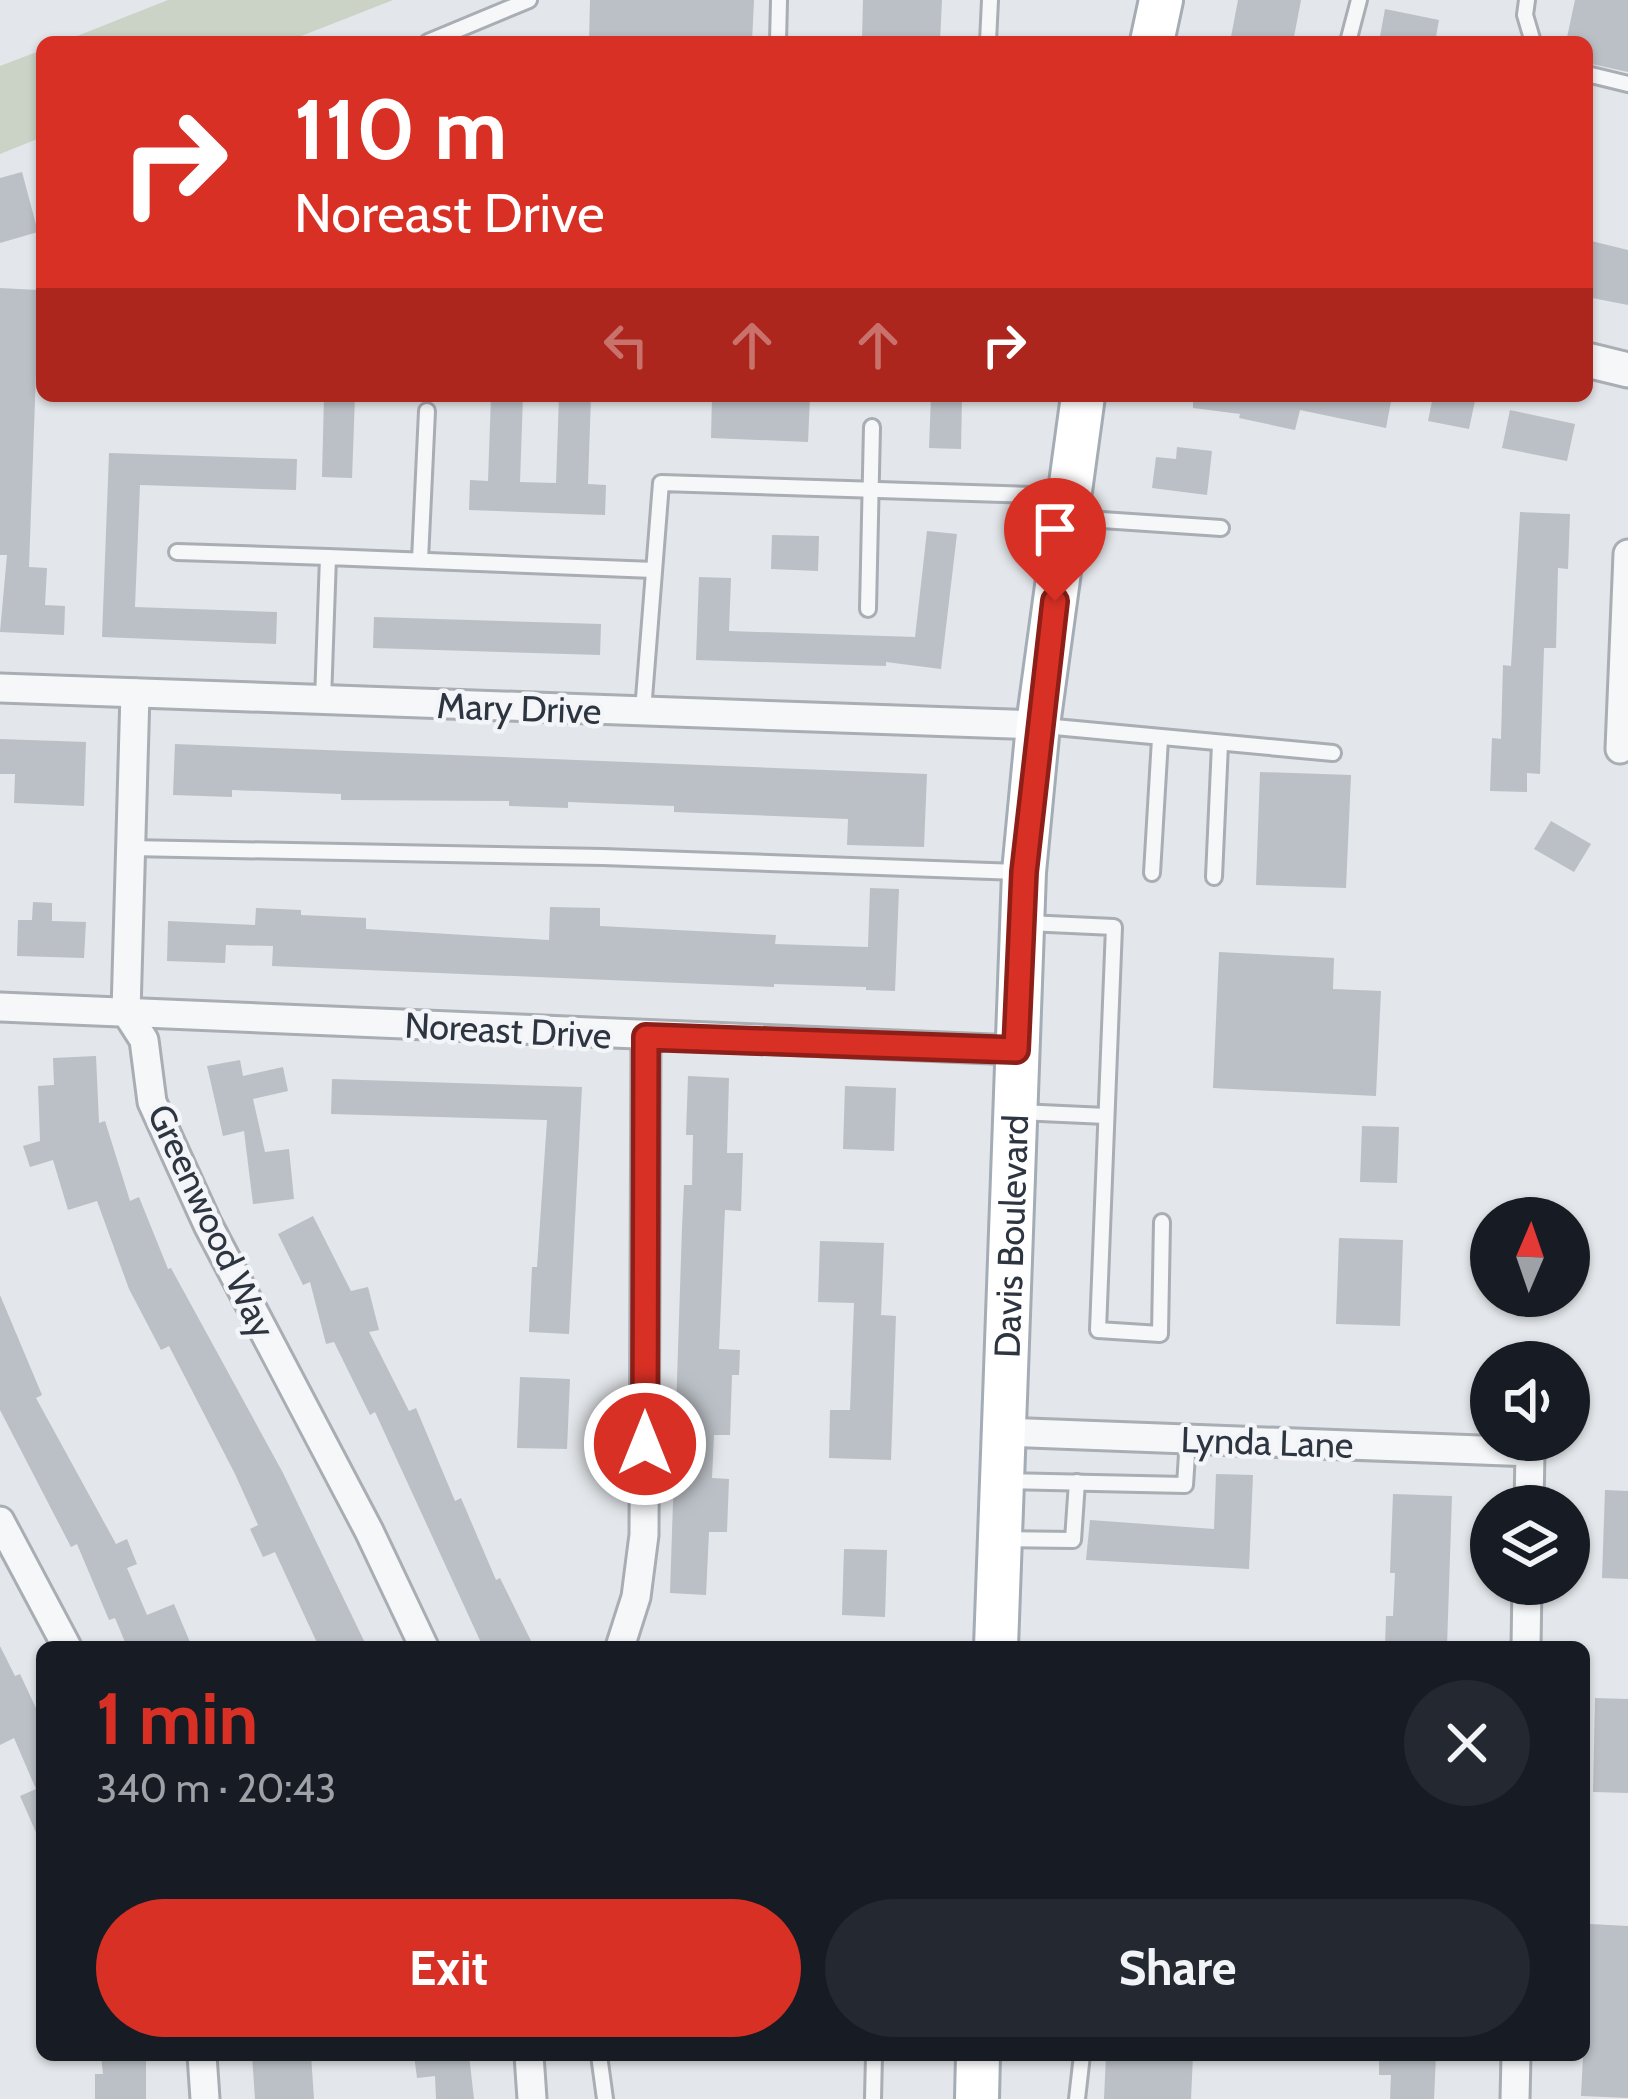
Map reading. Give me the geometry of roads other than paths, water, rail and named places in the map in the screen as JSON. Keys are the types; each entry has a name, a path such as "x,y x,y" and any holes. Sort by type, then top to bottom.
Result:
{"main road":[{"path":"1153,36 1161,0"},
{"name":"Davis Boulevard","path":"995,1641 1024,872 1082,402"},
{"path":"977,2099 978,2061"}],"street":[{"path":"1593,361 1628,370"},
{"path":"1620,749 1628,554"},
{"name":"Mary Drive","path":"0,688 1039,725"},
{"name":"Greenwood Way","path":"135,693 126,1012 144,1040 152,1102 208,1225 369,1531 421,1641"},
{"name":"Noreast Drive","path":"0,1007 1016,1050"},
{"path":"622,1641 636,1597 644,1535 646,1037"},
{"name":"Lynda Lane","path":"1004,1432 1531,1452 1530,1485"},
{"path":"0,1521 64,1641"},
{"path":"1526,1641 1527,1605"},
{"path":"202,2061 205,2099"},
{"path":"529,2061 532,2099"},
{"path":"1515,2099 1516,2061"}],"lane":[{"path":"442,36 529,0"},
{"path":"778,36 779,0"},
{"path":"988,36 990,0"},
{"path":"1350,36 1359,0"},
{"path":"1527,0 1525,15 1532,36"},
{"path":"1593,75 1628,84"},
{"path":"420,560 427,411"},
{"path":"868,609 872,427"},
{"path":"643,713 661,483 871,490 1068,507 1221,528"},
{"path":"178,552 654,570"},
{"path":"323,700 328,556"},
{"path":"1039,725 1334,753"},
{"path":"1152,873 1160,739"},
{"path":"1214,878 1220,744"},
{"path":"130,848 603,857 1024,872"},
{"path":"1022,922 1114,927 1098,1330 1160,1334 1162,1222"},
{"path":"1014,1112 1106,1116"},
{"path":"1002,1481 1185,1485 1188,1439"},
{"path":"1000,1539 1073,1540 1077,1483"},
{"path":"600,2061 604,2099"},
{"path":"873,2099 874,2061"},
{"path":"1077,2099 1081,2061"}]}
